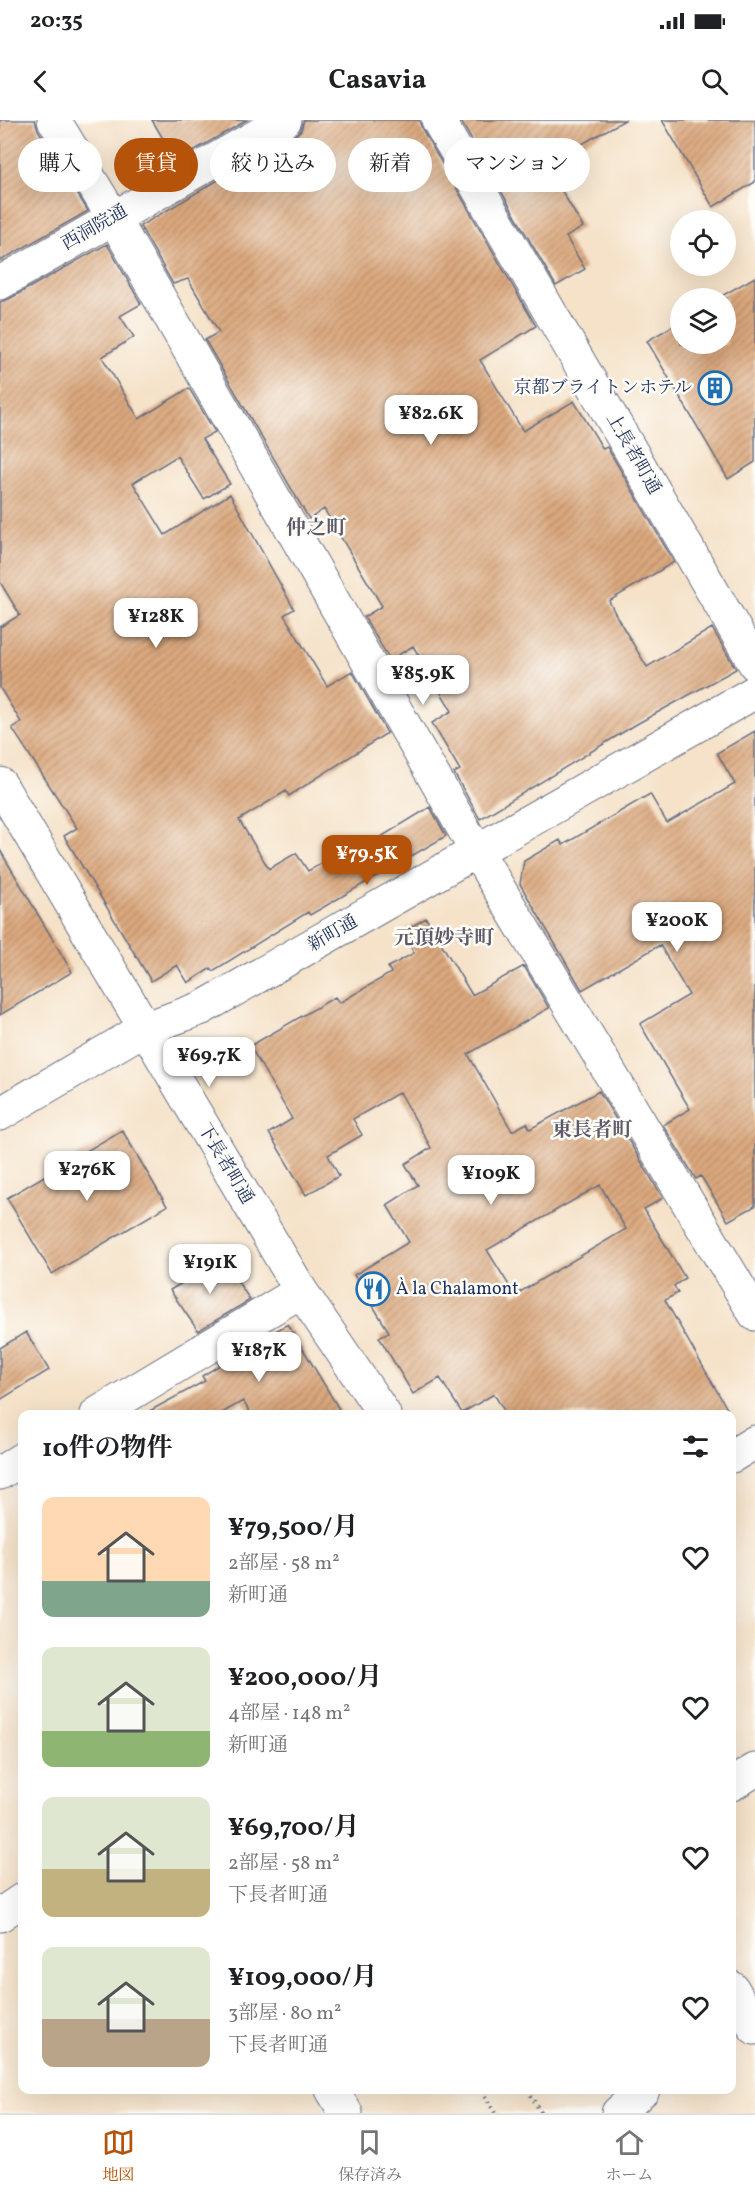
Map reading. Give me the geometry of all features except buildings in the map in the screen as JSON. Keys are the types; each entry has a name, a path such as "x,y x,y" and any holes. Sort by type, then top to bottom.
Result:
{"street":[{"path":"54,120 113,217 477,852 755,1314"},
{"name":"西洞院通","path":"0,283 285,120"},
{"name":"上長者町通","path":"438,120 755,664"},
{"name":"新町通","path":"0,1114 144,1029 202,1008 755,692"},
{"name":"下長者町通","path":"0,784 302,1291 381,1410"},
{"path":"104,1410 302,1291"},
{"path":"736,1454 755,1442"},
{"path":"0,1473 18,1462"},
{"path":"736,1782 755,1770"},
{"path":"0,1915 18,1903"},
{"path":"736,1995 755,2028"},
{"path":"334,2094 346,2113"},
{"path":"618,2113 638,2094"}],"path":[{"path":"530,2094 541,2113"},
{"path":"485,2096 495,2113"}],"place":[{"name":"京都ブライトンホテル","path":"715,388"},
{"name":"À la Chalamont","path":"373,1289"}],"district":[{"name":"仲之町","path":"316,529"},
{"name":"元頂妙寺町","path":"444,939"},
{"name":"東長者町","path":"592,1131"}]}
